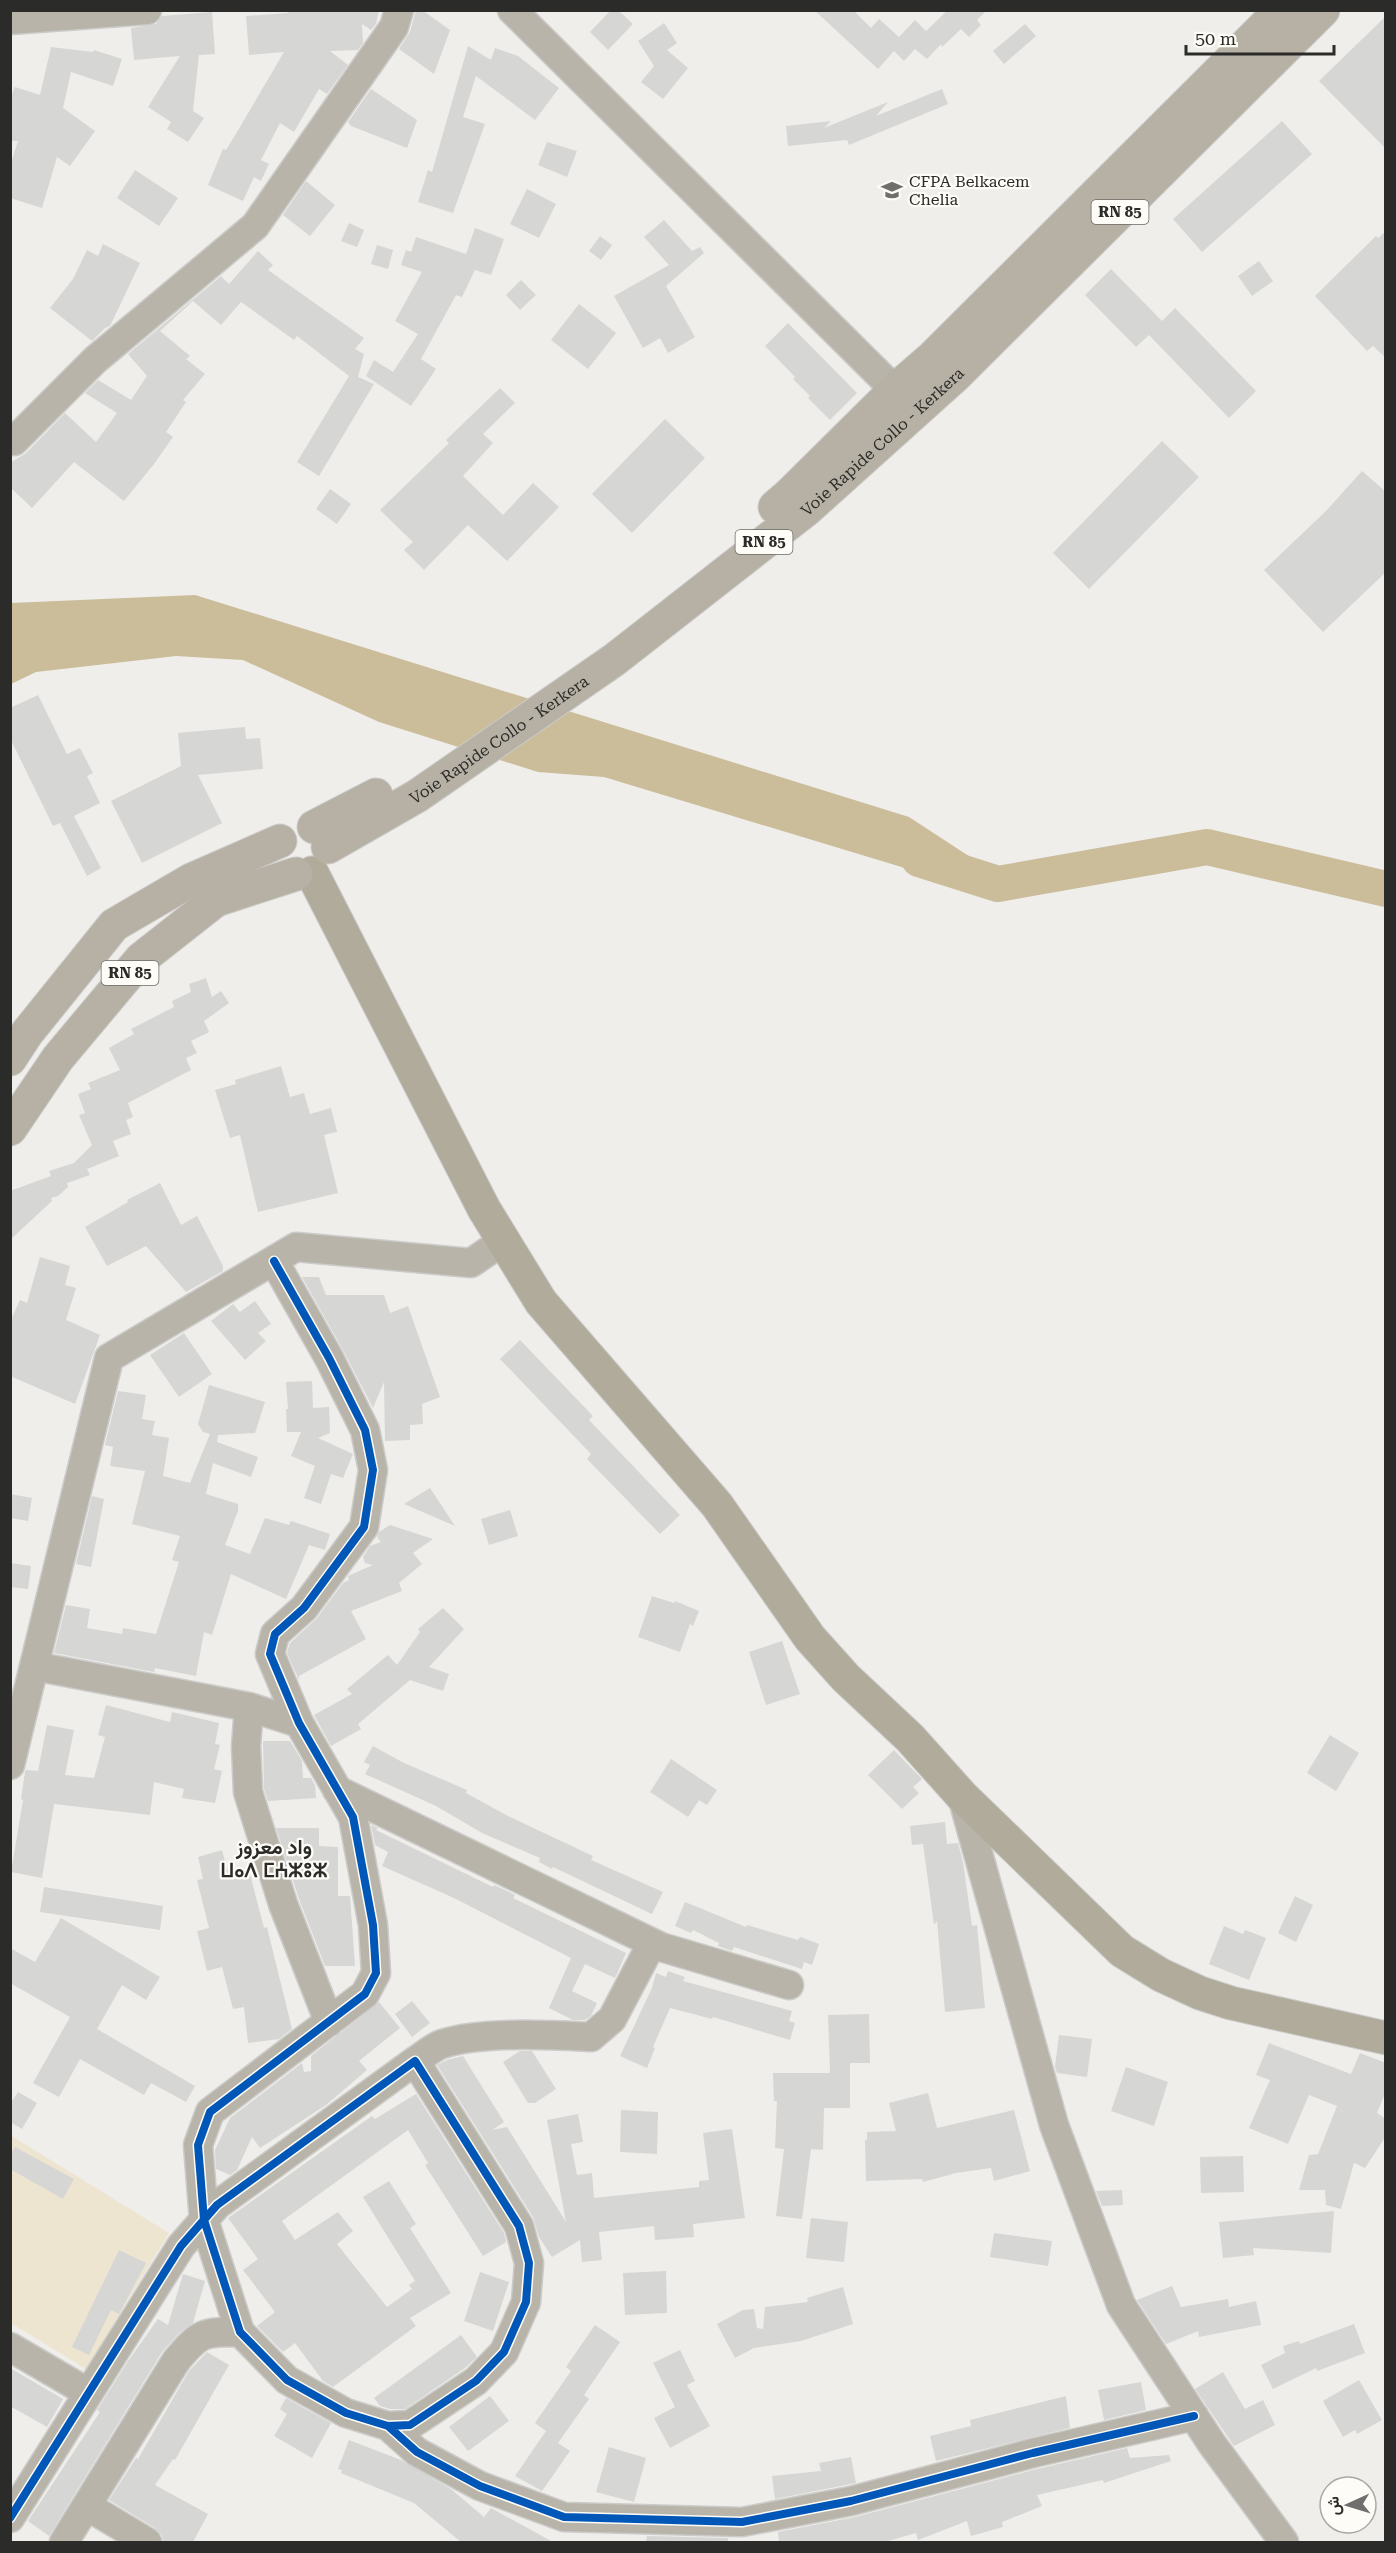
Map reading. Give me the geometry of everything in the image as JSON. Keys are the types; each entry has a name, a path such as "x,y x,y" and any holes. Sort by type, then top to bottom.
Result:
{"highway":[{"name":"Voie Rapide Collo - Kerkera","path":"906,401 933,357 1281,10"},
{"name":"Voie Rapide Collo - Kerkera","path":"10,1129 58,1058 141,959 216,900 312,855 600,657 790,494 906,401 955,376 1323,10"},
{"name":"RN 85","path":"10,1059 27,1034 114,925 191,880 280,841 290,828 298,825 312,855"}],"main road":[{"path":"312,855 484,1209 541,1302 717,1505 810,1638 846,1678 910,1738 962,1796 1122,1951 1161,1976 1200,1993 1231,2003 1386,2038"}],"street":[{"path":"10,20 147,10"},
{"path":"14,441 95,360 255,226 394,27 399,10"},
{"path":"520,13 906,401"},
{"path":"10,1765 109,1358 296,1247 471,1263 503,1241"},
{"path":"274,1260 329,1358 365,1430 373,1470 364,1527 304,1608 275,1634 270,1654 299,1723 353,1817 373,1924 376,1973 366,1994 210,2112 198,2145 204,2220 240,2332 287,2380 346,2413 388,2426 410,2425 476,2381 504,2352 526,2302 529,2263 519,2226 415,2061"},
{"path":"34,1666 249,1707 299,1723"},
{"path":"249,1707 246,1746 248,1792 283,1904 328,2022"},
{"path":"337,1790 652,1943 789,1985"},
{"path":"962,1796 1054,2125 1120,2305 1194,2416 1284,2542"},
{"path":"11,2518 87,2392 181,2246 217,2205 440,2044 463,2039 547,2035 591,2037 612,2019 652,1943"},
{"path":"64,2542 176,2361 195,2338 211,2332 240,2332"},
{"path":"10,2347 87,2392"},
{"path":"388,2426 417,2452 480,2486 564,2517 742,2522 850,2501 1033,2453 1194,2416"},
{"path":"87,2506 147,2542"}],"shaded area":[{"path":"195,595 909,817 984,866 951,882 604,777 538,772 379,722 243,660 176,656 36,672 11,684 11,603"},
{"path":"10,2135 169,2233 86,2369 11,2323"}],"building":[{"path":"288,10 379,10 376,24 371,30 362,24 363,43 358,50 330,51 348,65 327,94 319,89 294,132 280,123 261,160 269,164 261,181 254,177 243,201 208,185 223,149 226,150 284,52 249,55 246,16 288,13"},
{"path":"416,10 422,10 450,30 434,74 399,49 410,32"},
{"path":"611,10 618,10 633,24 608,50 590,32"},
{"path":"814,10 853,10 871,28 879,19 899,37 915,20 926,31 948,10 987,10 977,20 981,25 969,37 961,29 942,47 941,44 927,59 915,49 904,61 894,51 878,69"},
{"path":"212,12 215,54 199,55 193,111 204,118 188,142 167,129 171,122 148,107 180,56 134,60 131,28 156,24 162,16"},
{"path":"1386,16 1386,149 1319,81"},
{"path":"664,23 677,43 667,50 688,68 663,99 641,82 654,66 638,41"},
{"path":"1025,24 1036,36 1004,64 993,51"},
{"path":"468,46 491,60 495,48 518,56 559,88 535,120 476,76 463,117 485,124 453,213 418,202 428,170 432,172"},
{"path":"51,47 93,52 94,50 122,59 113,86 71,72 63,108 95,131 70,166 57,157 42,208 10,198 10,166 18,141 10,141 10,99 15,87 40,95"},
{"path":"371,89 417,120 407,148 351,126 348,122"},
{"path":"942,89 948,104 849,145 847,140 788,146 786,126 831,121 824,128 888,102 876,116"},
{"path":"1282,121 1312,154 1202,252 1173,219"},
{"path":"547,142 577,151 567,177 538,165"},
{"path":"135,170 178,198 159,226 117,198"},
{"path":"306,181 335,205 310,236 283,215"},
{"path":"527,189 556,204 539,238 510,224"},
{"path":"664,220 692,251 700,247 704,253 666,286 695,337 668,353 660,338 643,348 614,296 669,265 644,237"},
{"path":"349,223 364,230 357,247 341,241"},
{"path":"475,228 504,239 491,275 475,270 462,297 456,295 421,359 436,369 411,406 366,376 374,360 393,372 418,334 395,321 422,272 401,265 406,250 411,252 416,237 466,254"},
{"path":"1386,231 1386,358 1373,346 1367,351 1315,296 1376,236 1378,238"},
{"path":"600,236 612,245 601,260 589,251"},
{"path":"103,244 140,263 110,326 92,341 50,308 73,279 87,250 98,256"},
{"path":"377,245 393,250 388,269 371,264"},
{"path":"258,251 273,265 268,270 364,338 355,349 364,354 358,377 374,384 319,476 297,462 349,376 297,336 294,340 241,302 221,325 193,301 160,331 190,356 186,359 205,374 183,400 186,402 166,432 173,437 124,501 74,462 32,508 10,487 10,463 26,453 65,413 96,442 117,413 85,393 98,380 131,400 147,376 128,354 221,276 229,284"},
{"path":"1259,261 1273,281 1252,296 1238,276"},
{"path":"1111,269 1162,321 1175,308 1256,391 1229,418 1149,335 1136,347 1085,295"},
{"path":"521,280 536,295 520,310 506,295"},
{"path":"579,304 616,333 588,369 551,340"},
{"path":"788,323 857,393 830,420 808,398 810,396 793,379 795,377 765,346"},
{"path":"500,388 515,403 483,434 493,443 463,476 503,515 533,483 559,507 507,561 468,525 424,570 404,550 413,542 380,510 449,443 446,440"},
{"path":"665,419 705,458 632,533 592,494"},
{"path":"1162,441 1199,477 1089,589 1053,553"},
{"path":"1362,471 1386,492 1386,572 1323,632 1264,570 1326,511"},
{"path":"330,489 351,504 337,524 316,509"},
{"path":"38,695 67,754 80,748 93,773 87,776 100,803 74,816 101,868 87,876 60,823 53,826 10,738 10,708"},
{"path":"245,727 246,739 260,738 263,769 198,775 222,823 142,863 111,801 181,766 178,733"},
{"path":"206,978 212,997 221,991 229,1003 204,1021 209,1032 191,1041 197,1053 186,1058 191,1070 128,1103 133,1117 126,1120 131,1134 113,1141 119,1156 87,1169 90,1175 67,1183 68,1187 58,1196 51,1198 52,1201 10,1240 10,1191 51,1176 49,1171 74,1163 92,1145 79,1115 85,1113 78,1094 91,1089 88,1083 120,1070 109,1048 134,1034 131,1029 174,1007 172,1001 191,992 189,984"},
{"path":"281,1066 290,1097 304,1093 310,1114 331,1108 337,1132 324,1135 338,1193 258,1212 240,1135 230,1138 215,1090 236,1084 235,1080"},
{"path":"160,1183 181,1225 197,1216 223,1266 223,1271 186,1292 146,1246 107,1266 85,1227 128,1202 127,1200"},
{"path":"40,1257 70,1266 65,1285 76,1288 66,1320 100,1335 75,1404 10,1376 10,1322 20,1300 27,1303"},
{"path":"302,1277 319,1277 326,1295 384,1295 390,1313 408,1306 440,1397 422,1404 423,1424 410,1425 410,1440 385,1441 384,1382 373,1408"},
{"path":"255,1301 271,1324 258,1333 266,1341 245,1360 211,1321 233,1304 240,1312"},
{"path":"184,1333 212,1374 179,1397 150,1355"},
{"path":"520,1340 593,1416 589,1420 680,1515 660,1534 587,1459 591,1454 500,1359"},
{"path":"312,1381 313,1408 329,1407 330,1433 318,1438 353,1454 343,1478 331,1474 321,1504 304,1498 315,1466 291,1456 301,1432 287,1432 286,1382"},
{"path":"209,1385 265,1402 255,1433 218,1435 217,1442 258,1457 251,1477 213,1463 206,1494 238,1504 238,1511 225,1545 250,1554 265,1518 289,1525 291,1521 330,1534 325,1550 309,1545 286,1599 231,1574 212,1635 204,1632 196,1676 155,1668 154,1672 54,1653 66,1605 90,1609 87,1628 122,1634 123,1628 156,1634 179,1562 172,1560 180,1536 132,1524 145,1471 110,1466 113,1447 105,1445 118,1391 146,1395 142,1419 155,1421 152,1435 169,1438 163,1476 190,1483 210,1434 203,1432 198,1424"},
{"path":"430,1488 455,1526 404,1504"},
{"path":"10,1494 32,1498 28,1521 10,1518"},
{"path":"92,1496 104,1499 91,1567 76,1564"},
{"path":"510,1510 518,1536 489,1545 481,1519"},
{"path":"390,1525 433,1539 413,1553 422,1564 399,1583 402,1591 351,1611 366,1639 299,1676 299,1680 287,1653 290,1643 317,1618 343,1583 349,1580 348,1576 373,1565 365,1563 363,1557 370,1546 381,1542 377,1537 379,1532"},
{"path":"10,1563 31,1566 28,1589 10,1587"},
{"path":"652,1596 674,1603 675,1601 699,1611 693,1626 690,1624 680,1652 638,1637"},
{"path":"443,1608 464,1629 429,1667 449,1674 443,1691 410,1680 358,1724 361,1729 331,1746 314,1715 352,1694 347,1689 388,1655 397,1665 420,1632 418,1629"},
{"path":"782,1641 800,1694 766,1705 749,1652"},
{"path":"106,1705 170,1722 172,1712 219,1723 215,1744 220,1745 214,1769 222,1771 215,1803 182,1798 184,1789 154,1782 150,1815 54,1804 42,1878 11,1872 23,1800 21,1799 25,1772 26,1770 38,1771 47,1725 74,1730 65,1775 94,1778 105,1737 98,1735"},
{"path":"1330,1735 1359,1753 1336,1791 1307,1773"},
{"path":"263,1741 290,1741 302,1761 303,1778 311,1778 315,1785 316,1798 268,1801 264,1789"},
{"path":"373,1746 404,1763 467,1790 466,1793 508,1816 593,1856 591,1860 663,1892 652,1914 553,1867 552,1869 539,1862 540,1858 482,1833 436,1806 365,1774 370,1765 364,1762"},
{"path":"894,1750 922,1779 913,1787 919,1793 902,1809 868,1775"},
{"path":"671,1759 717,1790 707,1805 699,1800 688,1817 650,1792"},
{"path":"945,1822 947,1844 958,1843 972,1926 977,1925 985,2008 945,2012 937,1921 934,1925 923,1844 912,1845 910,1826"},
{"path":"371,1825 378,1828 376,1830 493,1887 494,1885 507,1891 515,1895 513,1898 626,1953 615,1978 585,1964 572,1991 597,2003 591,2016 585,2020 573,2020 549,2008 571,1958 454,1898 382,1866 388,1852 375,1845"},
{"path":"276,1828 319,1828 319,1846 338,1847 338,1896 350,1896 355,1966 325,1966 299,1899"},
{"path":"222,1850 230,1879 250,1874 264,1928 267,1927 292,2029 279,2039 248,2043 244,2007 233,2009 222,1967 207,1971 197,1931 209,1928 197,1880 203,1879 198,1857"},
{"path":"44,1887 163,1906 160,1930 40,1912"},
{"path":"1295,1896 1313,1905 1296,1942 1278,1933"},
{"path":"685,1902 746,1927 747,1925 798,1940 800,1937 819,1944 812,1965 804,1962 802,1969 734,1947 732,1951 718,1946 719,1943 693,1930 691,1933 675,1926"},
{"path":"61,1918 160,1977 146,2000 122,1985 97,2029 195,2086 186,2102 151,2083 144,2095 80,2059 59,2097 33,2083 70,2017 10,1983 10,1948 35,1962"},
{"path":"1224,1926 1243,1934 1245,1930 1266,1938 1249,1980 1209,1964"},
{"path":"668,1971 685,1977 683,1981 792,2011 789,2021 795,2023 790,2040 713,2017 712,2019 670,2008 653,2047 655,2048 647,2068 620,2056 652,1988 656,1973 666,1977"},
{"path":"412,2001 430,2023 412,2037 395,2014"},
{"path":"379,2002 400,2028 359,2061 367,2070 326,2105 260,2148 252,2137 237,2170 230,2175 216,2169 215,2150 230,2118 302,2063 304,2072 311,2071 311,2056"},
{"path":"869,2014 870,2063 850,2063 850,2108 824,2108 823,2150 811,2149 802,2219 776,2216 784,2149 775,2148 777,2101 774,2101 773,2073 830,2073 828,2015"},
{"path":"1059,2035 1092,2039 1087,2077 1057,2073 1055,2067"},
{"path":"1269,2043 1351,2074 1360,2053 1386,2063 1386,2091 1377,2113 1386,2119 1386,2136 1365,2168 1354,2163 1341,2209 1326,2205 1325,2190 1299,2190 1309,2155 1318,2154 1337,2106 1309,2095 1288,2144 1249,2128 1270,2080 1256,2075"},
{"path":"520,2051 532,2051 556,2089 535,2103 528,2103 503,2062"},
{"path":"463,2056 504,2122 492,2130 507,2127 566,2222 547,2120 578,2114 583,2142 571,2144 577,2175 592,2173 594,2198 699,2187 699,2181 709,2180 703,2133 732,2129 745,2218 693,2224 694,2237 655,2240 654,2226 599,2232 602,2260 582,2262 580,2240 552,2257 539,2237 533,2217 437,2065"},
{"path":"1126,2067 1168,2082 1154,2126 1111,2111"},
{"path":"18,2092 37,2103 22,2129 10,2122 10,2104"},
{"path":"928,2093 937,2128 1014,2110 1030,2171 994,2181 991,2168 956,2173 923,2182 922,2179 866,2181 865,2140 867,2140 867,2132 896,2131 889,2103"},
{"path":"416,2094 504,2233 506,2242 483,2256 425,2165 428,2163 408,2130 282,2221 295,2240 338,2212 353,2231 337,2244 387,2307 412,2289 409,2285 415,2281 363,2197 389,2181 416,2224 410,2228 451,2293 410,2318 416,2326 333,2387 323,2381 295,2343 283,2352 257,2326 275,2312 243,2270 258,2259 228,2218 372,2116 375,2119"},
{"path":"621,2110 658,2112 657,2154 620,2152"},
{"path":"15,2147 74,2179 63,2199 10,2169 10,2155"},
{"path":"1243,2156 1244,2192 1201,2193 1200,2157"},
{"path":"1122,2190 1123,2205 1102,2206 1096,2191"},
{"path":"1334,2211 1331,2253 1253,2248 1254,2255 1223,2258 1219,2222"},
{"path":"811,2218 848,2222 844,2262 806,2258"},
{"path":"994,2233 1052,2241 1048,2266 990,2257"},
{"path":"119,2250 146,2263 119,2314 111,2310 89,2355 72,2347"},
{"path":"666,2271 667,2313 625,2315 623,2273"},
{"path":"480,2272 509,2282 493,2331 464,2321"},
{"path":"183,2274 205,2281 193,2323 179,2333 162,2352 49,2536 28,2521 100,2412 97,2410 128,2361 158,2319 168,2325"},
{"path":"1172,2286 1181,2307 1228,2299 1229,2307 1256,2301 1261,2325 1199,2337 1198,2331 1166,2344 1137,2300"},
{"path":"843,2287 853,2324 801,2341 754,2348 735,2358 717,2324 743,2310 754,2309 757,2328 763,2329 765,2307 808,2302 807,2298"},
{"path":"1354,2324 1365,2353 1317,2371 1316,2368 1273,2389 1261,2365 1285,2353 1283,2346 1299,2341 1300,2344"},
{"path":"595,2325 620,2342 584,2395 589,2399 558,2443 570,2451 542,2491 515,2476 546,2431 535,2423 571,2371 566,2367"},
{"path":"461,2335 477,2357 465,2368 405,2409 380,2406 374,2398"},
{"path":"680,2350 695,2381 687,2385 710,2426 670,2448 654,2418 675,2407 653,2363"},
{"path":"207,2352 229,2365 175,2460 173,2459 155,2485 208,2514 193,2542 163,2542 162,2535 155,2528 109,2500 136,2458 138,2459 189,2371"},
{"path":"10,2368 63,2399 47,2427 10,2406"},
{"path":"1223,2372 1245,2409 1263,2400 1275,2425 1234,2446 1195,2389"},
{"path":"1359,2380 1382,2420 1357,2434 1355,2430 1343,2437 1323,2401"},
{"path":"1141,2382 1146,2410 1104,2420 1098,2390"},
{"path":"490,2396 509,2421 468,2451 449,2427"},
{"path":"1066,2396 1070,2428 936,2461 930,2436 971,2426 970,2420"},
{"path":"286,2398 331,2423 312,2458 274,2436 287,2414 280,2409"},
{"path":"349,2440 401,2460 451,2489 484,2517 491,2508 553,2542 461,2542 414,2503 341,2473 342,2470 338,2469"},
{"path":"609,2447 646,2458 634,2502 596,2492"},
{"path":"1127,2448 1130,2458 1169,2455 1171,2461 1104,2483 1103,2480 1037,2495 1042,2506 1002,2522 1003,2527 971,2536 967,2521 918,2540 916,2533 885,2542 779,2542 778,2532 855,2517"},
{"path":"851,2457 856,2483 775,2499 772,2476 821,2471 819,2463"},
{"path":"647,2536 728,2538 728,2542 646,2542"}],"waterway":[{"path":"919,859 998,884 1207,847 1386,889"}],"cycle path":[{"path":"10,2518 181,2246 217,2205 415,2061 519,2226 529,2263 526,2302 504,2352 476,2381 410,2425 388,2426 346,2413 287,2380 240,2332 204,2220 198,2145 210,2112 365,1994 376,1973 373,1925 353,1817 299,1723 270,1654 275,1634 304,1608 364,1527 373,1470 365,1430 329,1358 274,1261"},
{"path":"388,2426 417,2452 480,2486 564,2517 742,2522 851,2501 1033,2453 1194,2416"}],"place":[{"name":"CFPA Belkacem Chelia","path":"892,190"}],"district":[{"name":"واد معزوز ⵡⴰⴷ ⵎⵄⵣⵓⵣ","path":"274,1858"}]}
